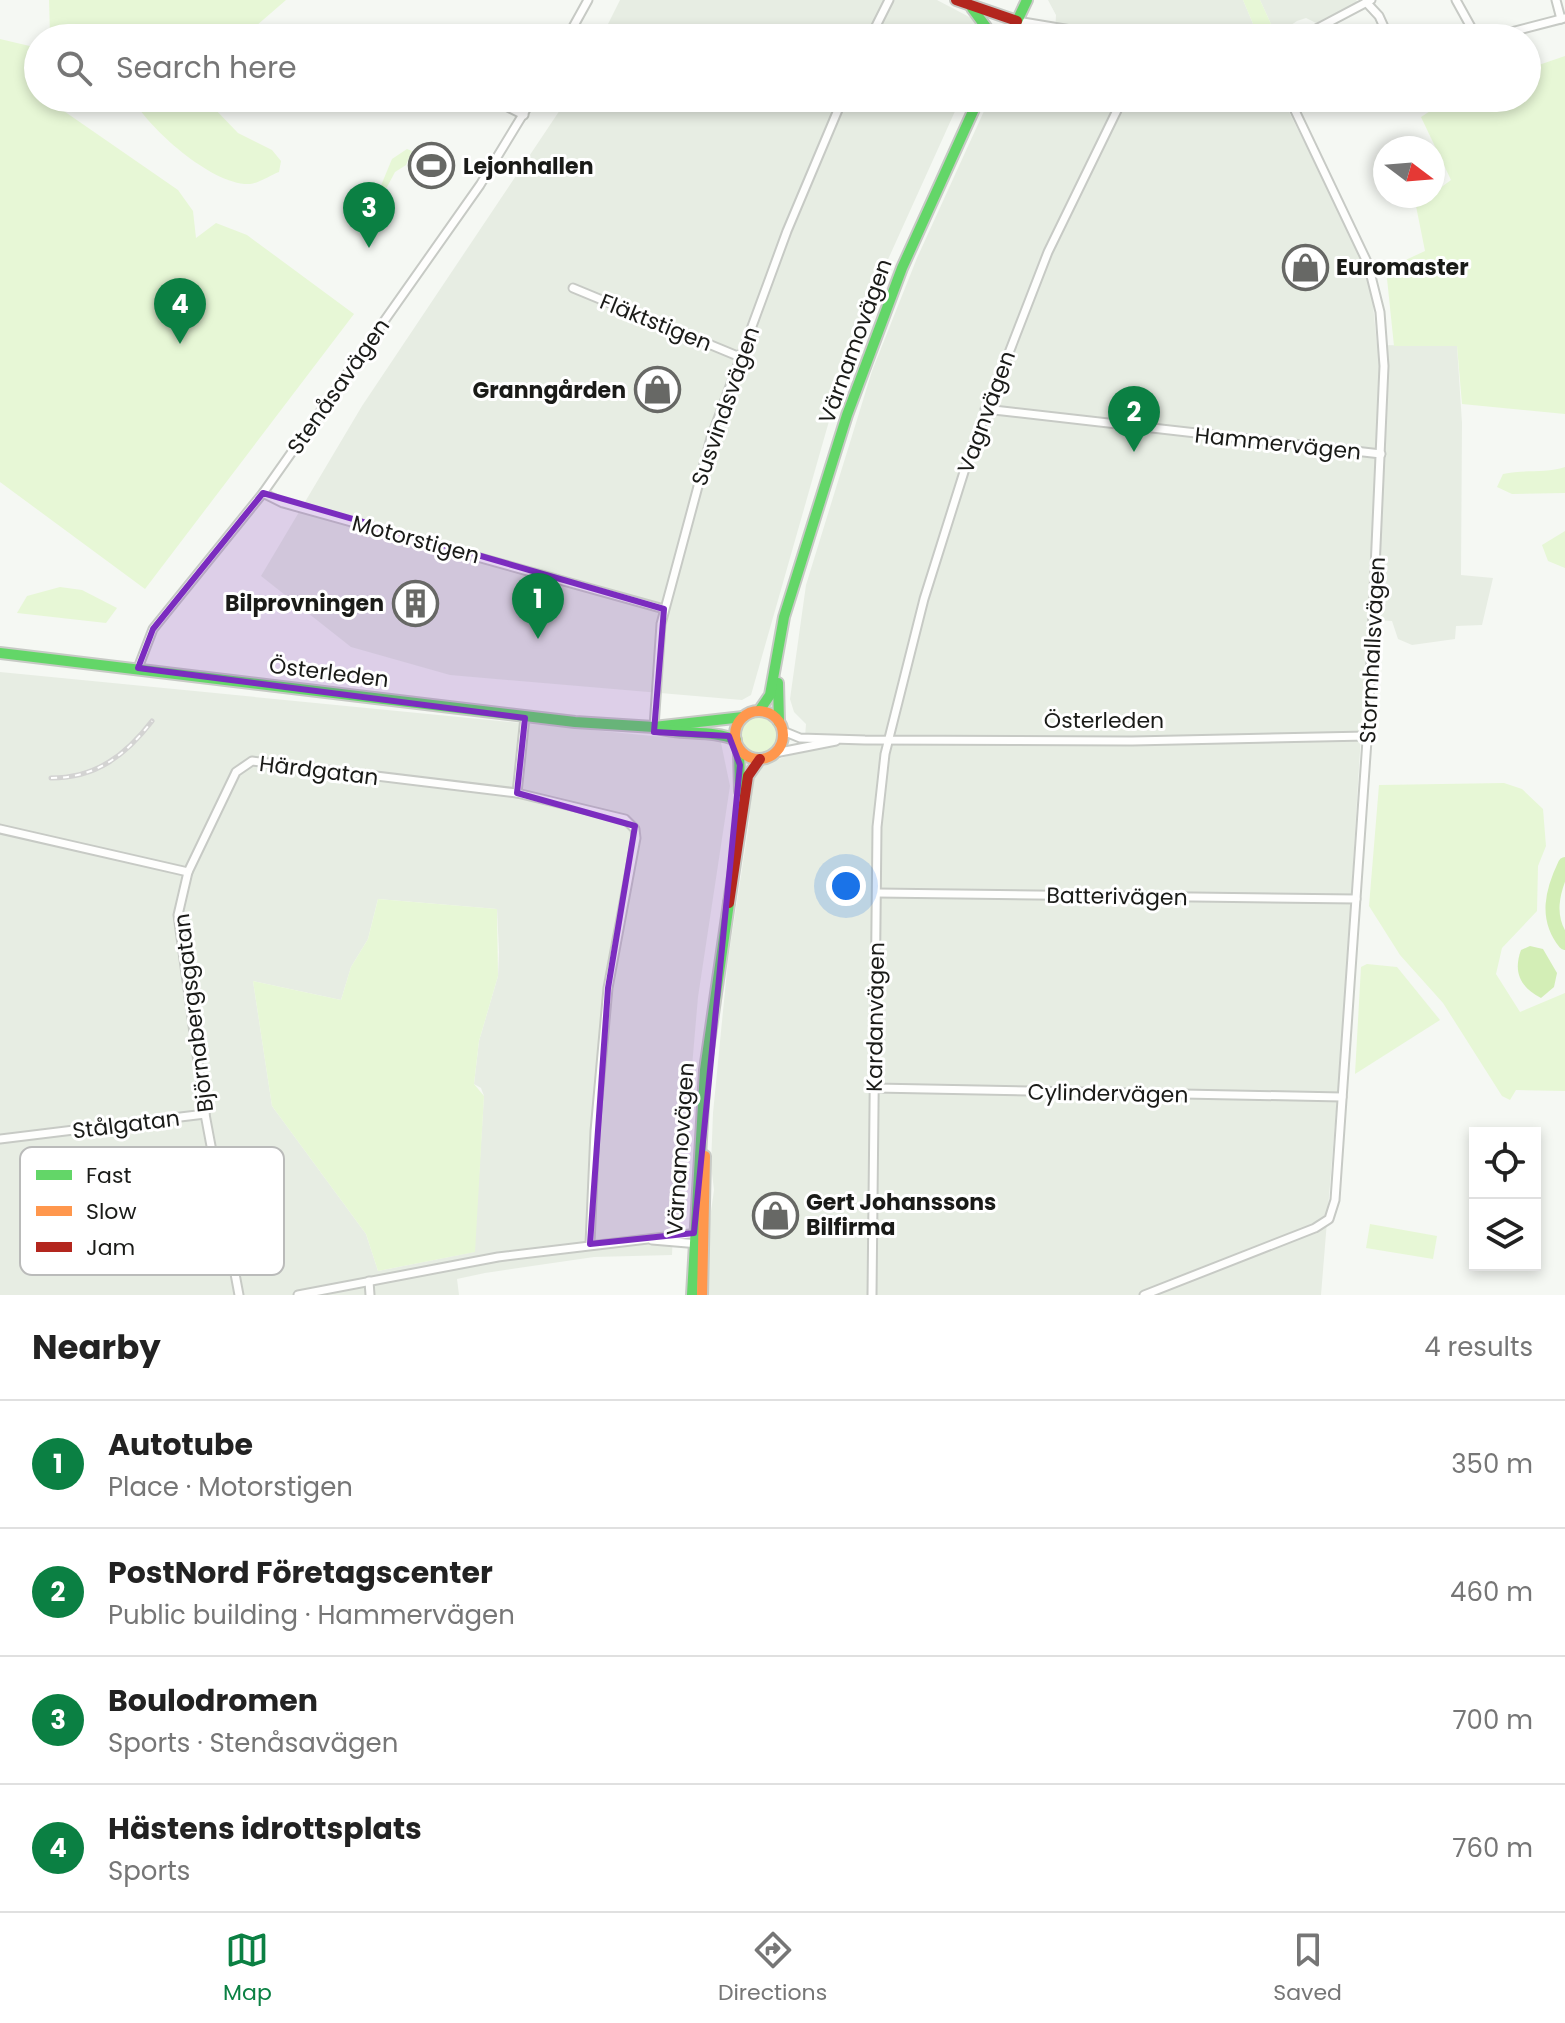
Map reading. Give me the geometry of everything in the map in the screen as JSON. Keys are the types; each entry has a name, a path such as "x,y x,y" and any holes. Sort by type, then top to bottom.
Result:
{"main road":[{"path":"956,0 1017,21"},
{"path":"1016,24 1027,0"},
{"path":"971,6 984,24"},
{"name":"Värnamovägen","path":"775,753 782,743 779,667 790,606 847,415 902,268 973,112"},
{"name":"Värnamovägen","path":"759,711 770,695 784,617 790,606"},
{"name":"Österleden","path":"0,653 525,717 654,727 743,717"},
{"path":"743,717 759,711 771,714 781,726"},
{"name":"Värnamovägen","path":"734,857 736,728 743,717"},
{"name":"Österleden","path":"654,727 666,733 725,735 737,744"},
{"path":"737,744 748,757 760,759 775,753"},
{"name":"Värnamovägen","path":"692,1295 698,1238 705,1070 748,776 760,759"},
{"name":"Värnamovägen","path":"698,1238 702,1295"}],"street":[{"path":"575,24 588,0"},
{"path":"877,24 889,0"},
{"path":"1456,0 1469,24"},
{"path":"1540,24 1563,18 1556,0"},
{"path":"1325,24 1367,1 1383,24"},
{"path":"1017,21 1035,24"},
{"path":"518,112 524,115"},
{"name":"Stenåsavägen","path":"138,668 153,629 263,493 480,185 526,112"},
{"name":"Susvindsvägen","path":"654,727 664,609 711,438 837,112"},
{"name":"Vagnvägen","path":"888,740 924,599 985,409 1048,252 1116,112"},
{"name":"Stormhallsvägen","path":"1144,1295 1315,1228 1329,1219 1335,1200 1367,736 1384,366 1381,320 1372,275 1356,234 1296,112"},
{"name":"Fläktstigen","path":"573,288 740,357"},
{"name":"Hammervägen","path":"985,409 1381,454"},
{"name":"Motorstigen","path":"263,493 283,503 664,609"},
{"path":"517,793 525,717"},
{"name":"Österleden","path":"781,726 800,738 888,740 1132,741 1367,736"},
{"name":"Österleden","path":"775,753 841,739"},
{"name":"Kardanvägen","path":"872,1295 878,787 888,740"},
{"name":"Härdgatan","path":"188,872 236,772 246,762 517,793 625,819 635,829 608,988 595,1131 590,1244"},
{"path":"0,829 188,872"},
{"name":"Björnabergsgatan","path":"188,872 178,915 211,1147"},
{"name":"Batterivägen","path":"877,893 1356,899"},
{"name":"Cylindervägen","path":"875,1088 1342,1097"},
{"name":"Stålgatan","path":"0,1139 205,1114"},
{"path":"298,1295 590,1244 698,1238"},
{"name":"Björnabergsgatan","path":"235,1275 239,1295"},
{"path":"369,1281 370,1295"}],"highlighted area":[{"path":"263,493 664,609 654,732 729,736 740,765 694,1233 590,1244 608,988 635,826 517,793 525,718 138,668 153,629"}],"shaded area":[{"path":"49,0 286,0 258,24 50,24"},
{"path":"620,0 937,0 977,24 608,24"},
{"path":"1048,0 1243,0 1253,24 1056,24 1056,15"},
{"path":"1243,0 1260,0 1271,24 1253,24"},
{"path":"1260,0 1358,2 1316,23 1306,18 1292,24 1271,24"},
{"path":"0,39 24,45 24,112 65,112 178,190 193,211 196,238 216,223 247,235 354,314 145,589 0,482"},
{"path":"1565,56 1565,414 1462,404 1457,346 1394,346 1386,269 1425,251 1416,208 1445,208 1445,184 1451,180 1445,167 1445,136 1430,136 1421,117 1429,112 1541,112 1541,64"},
{"path":"141,112 218,112 238,133 272,150 281,161 279,172 250,184 218,176 184,153"},
{"path":"559,112 955,112 876,286 835,400 751,695 742,700 450,675 351,647 261,576 362,406"},
{"path":"984,112 1289,112 1355,243 1372,295 1377,345 1457,346 1462,423 1461,575 1493,578 1482,625 1456,626 1455,639 1412,645 1398,639 1392,621 1368,620 1344,1013 1321,1295 707,1295 707,1240 714,1190 711,1165 713,1113 728,960 749,823 752,777 759,766 804,750 806,724 794,712 790,699 806,585 872,371 917,258"},
{"path":"407,149 412,151 406,165 395,172 379,202 375,200 392,159"},
{"path":"1565,467 1565,493 1512,494 1497,487 1503,474"},
{"path":"1565,531 1565,568 1548,561 1542,545"},
{"path":"60,587 82,590 117,608 106,623 17,613 27,596"},
{"path":"0,672 673,738 720,738 730,786 698,997 679,1218 673,1231 672,1255 594,1257 485,1273 457,1279 459,1295 0,1295","holes":["378,899 497,909 498,976 479,1041 474,1084 481,1088 484,1096 474,1252 378,1271 366,1234 272,1106 253,981 341,1000 351,967 368,939"]},
{"path":"758,716 772,721 777,735 772,749 758,754 744,749 739,735 744,721"},
{"path":"1504,783 1522,789 1543,809 1546,846 1538,866 1537,911 1502,948 1496,974 1520,1012 1565,993 1565,1091 1516,1090 1510,1100 1502,1096 1443,1003 1400,955 1369,906 1379,785"},
{"path":"378,899 497,909 498,976 479,1041 474,1084 484,1096 475,1252 378,1271 366,1234 272,1106 253,981 341,1000 351,967 368,939"},
{"path":"1530,946 1543,949 1557,973 1554,987 1541,998 1523,984 1518,972 1521,950"},
{"path":"1367,964 1397,967 1440,1020 1355,1074 1361,967"},
{"path":"1370,1224 1437,1236 1433,1259 1366,1248"}],"waterway":[{"path":"1565,864 1553,904 1555,924 1565,943"}],"railway":[{"path":"51,778 82,774 109,762 132,744 152,721"}],"traffic: fast":[{"path":"1016,24 1027,0"},
{"path":"972,8 984,24"},
{"path":"759,711 770,695 784,617 847,415 902,268 973,112"},
{"path":"0,653 575,722 654,727 743,717"},
{"path":"778,683 779,722"},
{"path":"654,727 736,740"},
{"path":"739,749 740,791"},
{"path":"692,1295 705,1070 729,903"}],"traffic: slow":[{"path":"759,711 776,718 783,735 776,752 759,759 742,752 735,735 742,718 759,711"},
{"path":"702,1295 705,1156"}],"traffic: jam":[{"path":"956,0 1017,21"},
{"path":"729,903 748,776 760,759"}],"place":[{"name":"Lejonhallen","path":"432,166"},
{"name":"Boulodromen","path":"369,248"},
{"name":"Euromaster","path":"1305,267"},
{"name":"Hästens idrottsplats","path":"180,344"},
{"name":"Granngården","path":"657,390"},
{"name":"PostNord Företagscenter","path":"1134,452"},
{"name":"Bilprovningen","path":"415,603"},
{"name":"Autotube","path":"538,639"},
{"name":"Gert Johanssons Bilfirma","path":"775,1215"}]}
